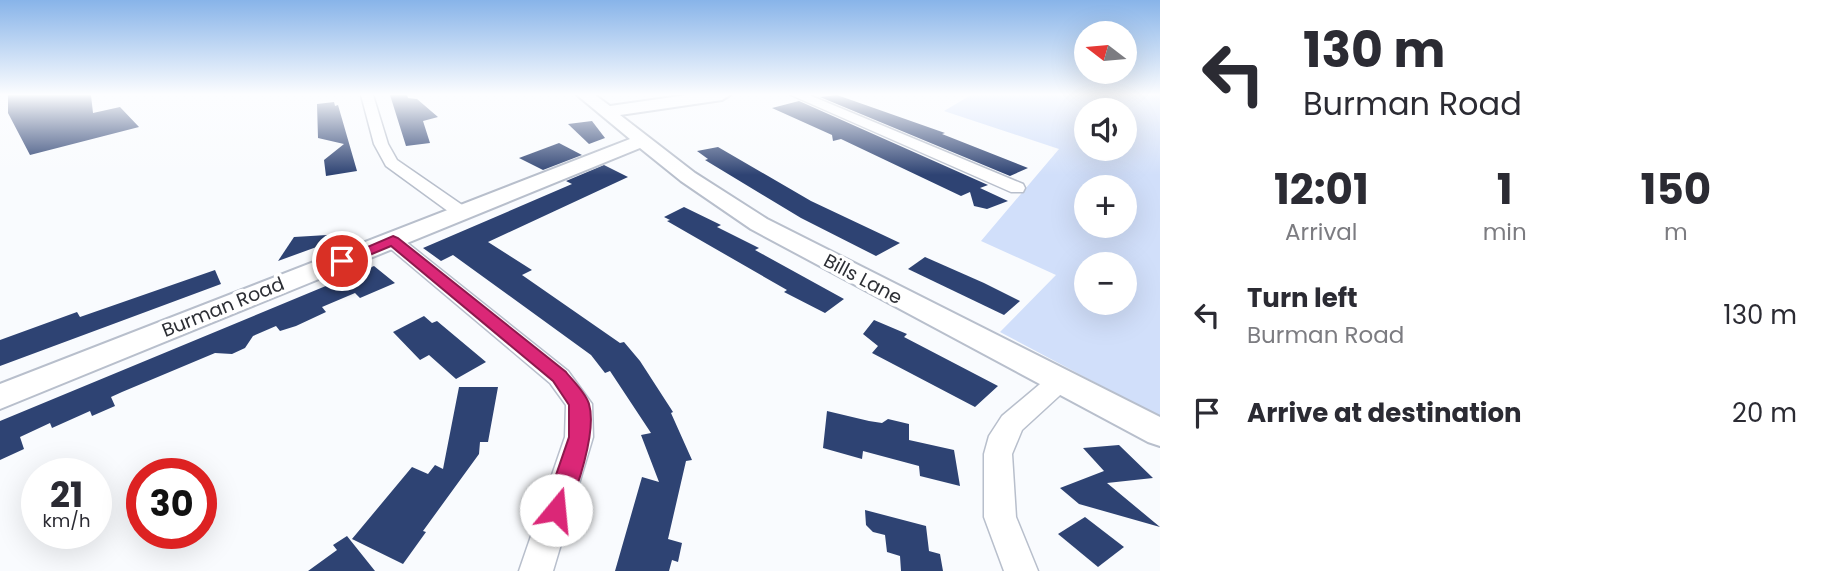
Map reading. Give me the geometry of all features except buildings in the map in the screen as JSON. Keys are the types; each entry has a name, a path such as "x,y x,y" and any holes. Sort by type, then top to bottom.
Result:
{"street":[{"path":"375,122 381,144 391,163 462,213"},
{"name":"Bills Lane","path":"618,122 688,177 759,224 1160,433"},
{"path":"860,122 1017,188"},
{"name":"Burman Road","path":"0,397 642,141"},
{"path":"393,241 559,377 579,404 579,437 536,571"},
{"path":"1021,571 1000,517 998,454 1003,436 1012,423 1061,380"}],"shaded area":[{"path":"976,122 1074,122 1074,161 1137,161 1137,122 1160,122 1160,417 1000,332 1056,275 981,241 1059,149"}],"route":[{"path":"342,261 393,241 559,377 579,404 579,437 556,510"}]}
